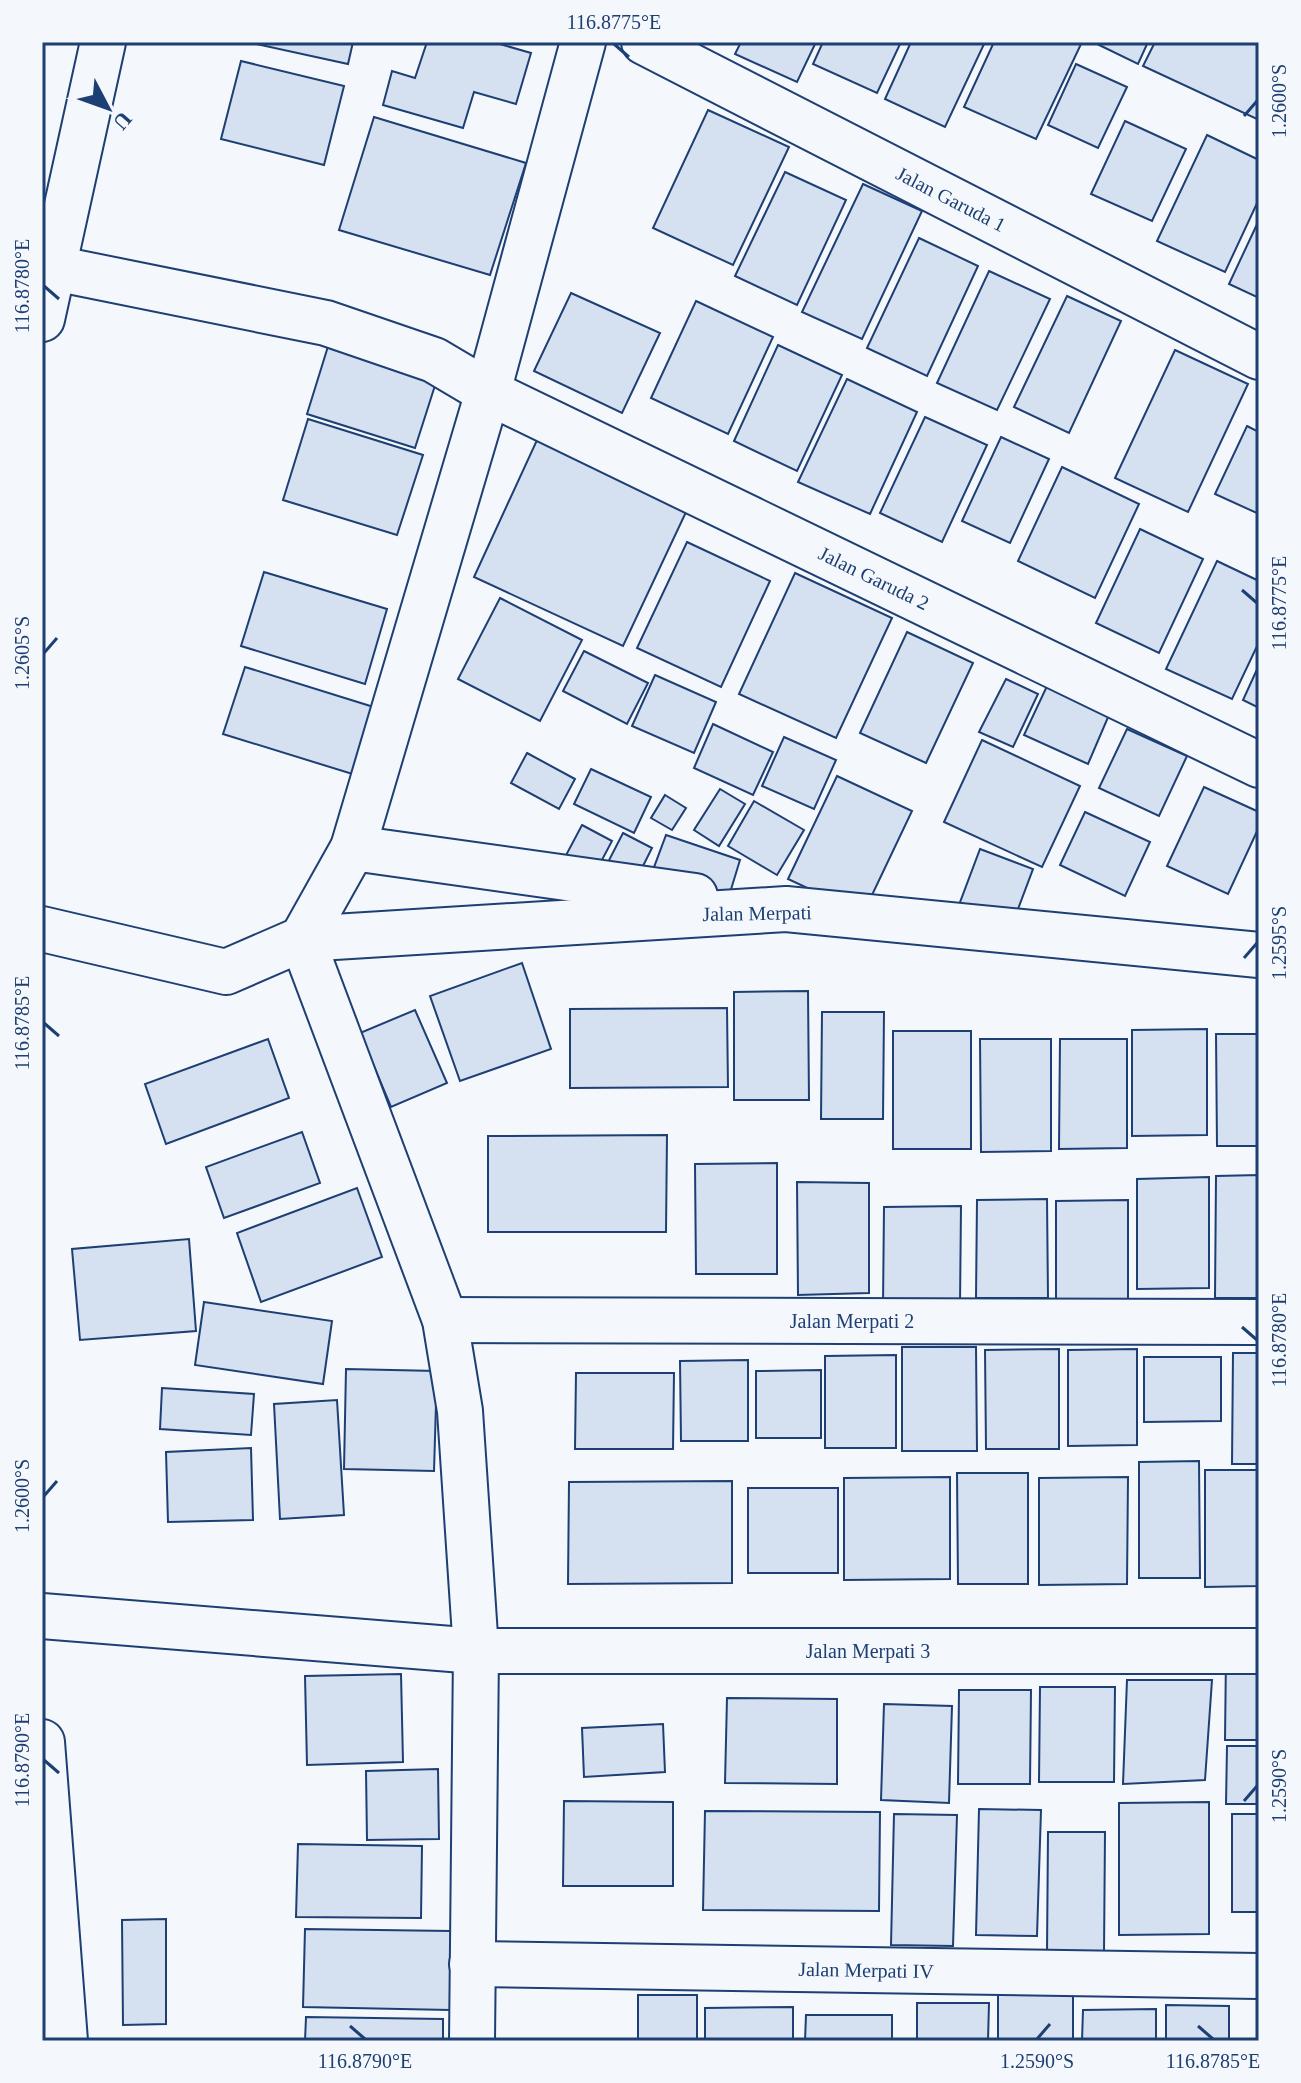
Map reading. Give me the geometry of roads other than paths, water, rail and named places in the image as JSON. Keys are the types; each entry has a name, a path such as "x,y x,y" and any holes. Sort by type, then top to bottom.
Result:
{"street":[{"path":"42,319 103,42"},
{"path":"472,2041 476,1651 460,1411 445,1320 302,939 353,848 488,392 583,42"},
{"name":"Jalan Garuda 1","path":"644,42 1259,357"},
{"name":"Jalan Garuda 2","path":"54,268 326,323 434,360 488,392 1259,765"},
{"path":"353,848 786,909"},
{"name":"Jalan Merpati","path":"42,929 226,972 302,939 786,909 1259,955"},
{"name":"Jalan Merpati 2","path":"445,1320 1259,1322"},
{"name":"Jalan Merpati 3","path":"42,1616 476,1651 1259,1651"},
{"path":"42,1742 65,2041"},
{"name":"Jalan Merpati IV","path":"472,1964 1259,1976"}]}
